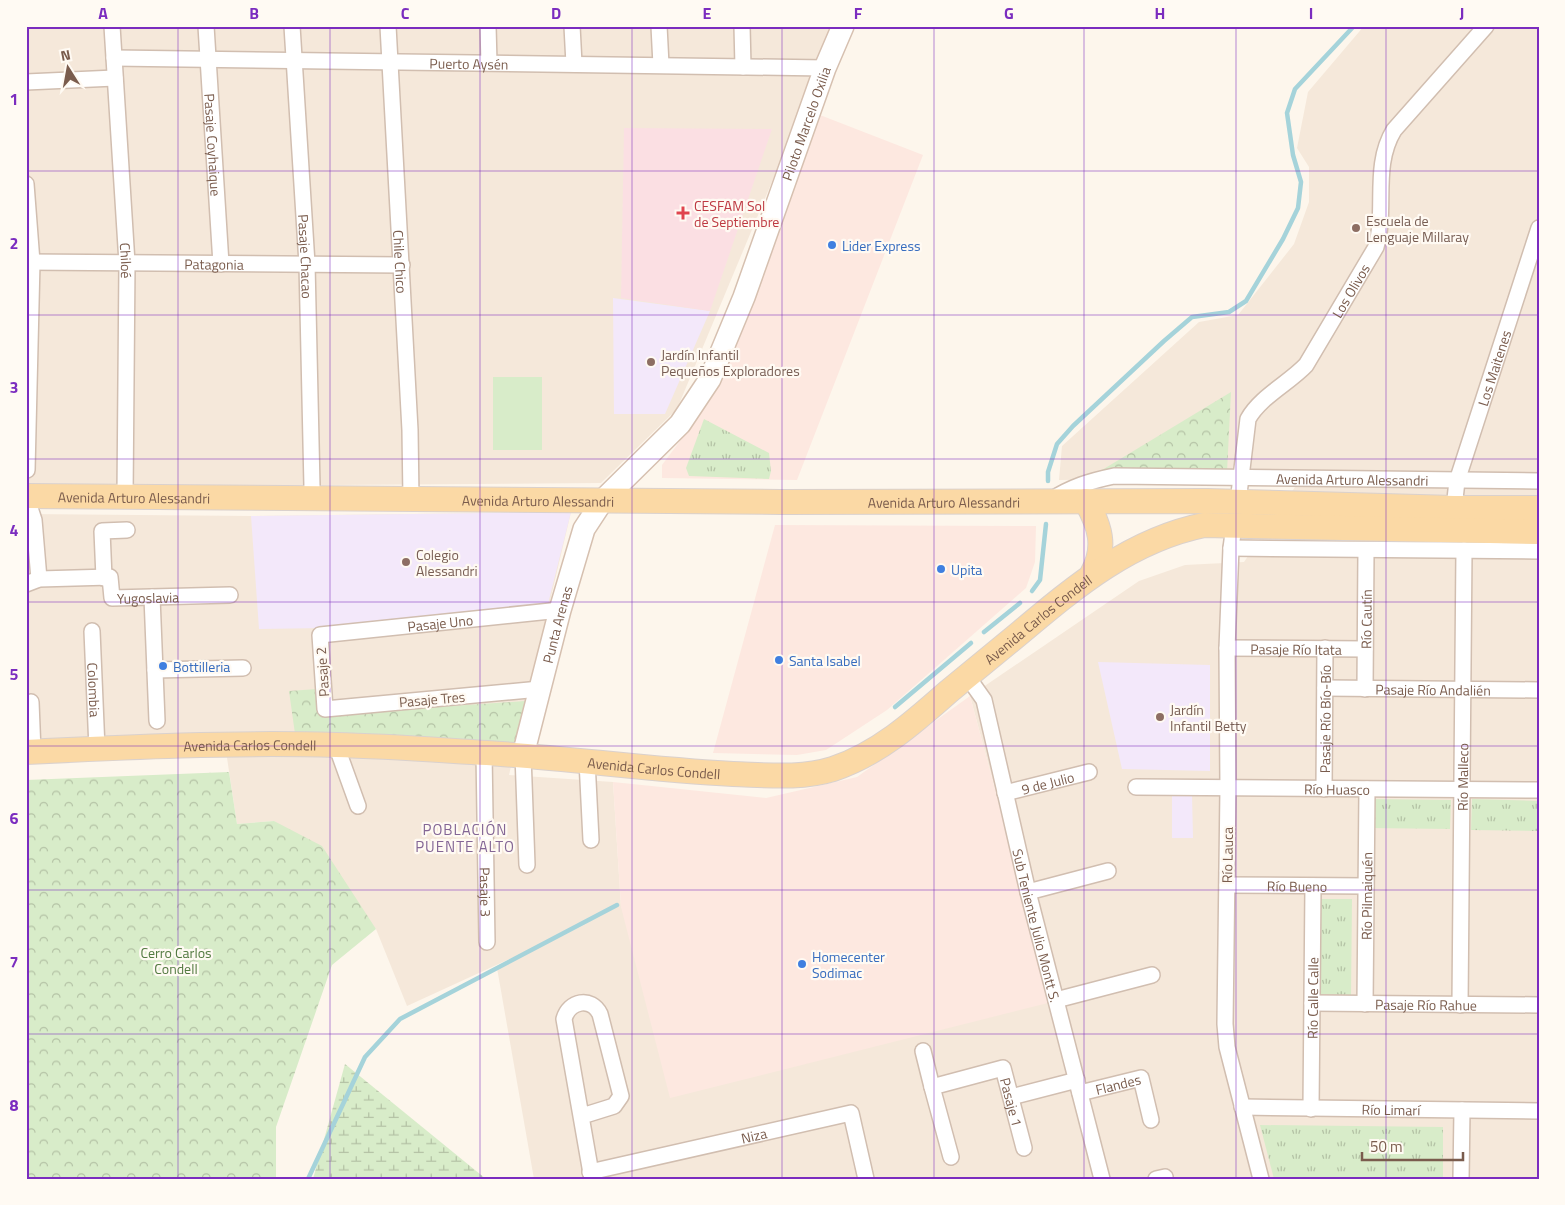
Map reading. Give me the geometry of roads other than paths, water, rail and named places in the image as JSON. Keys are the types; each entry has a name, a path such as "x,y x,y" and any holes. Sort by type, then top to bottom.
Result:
{"main road":[{"name":"Avenida Arturo Alessandri","path":"28,502 125,496 781,502 1086,501 1240,490 1454,508 1539,508"},
{"path":"1240,490 1204,525 1232,537 1539,532"},
{"path":"1086,501 1095,517 1101,536 1100,557 1092,574"},
{"name":"Avenida Carlos Condell","path":"30,752 222,744 336,745 523,755 692,772 786,776 831,770 858,759 884,744 920,717 1092,574 1148,542 1204,525"}],"street":[{"name":"Chiloé","path":"112,26 127,263 125,496"},
{"name":"Pasaje Coyhaique","path":"206,26 221,264"},
{"name":"Pasaje Chacao","path":"292,26 307,264 312,487"},
{"name":"Chile Chico","path":"388,26 402,265 411,498"},
{"path":"488,26 489,63"},
{"path":"572,26 574,64"},
{"path":"659,26 660,66"},
{"path":"742,26 743,67"},
{"name":"Piloto Marcelo Oxilia","path":"604,500 680,424 710,379 744,297 825,68 843,26"},
{"name":"Los Olivos","path":"1240,490 1248,419 1252,411 1294,378 1306,365 1376,247 1381,231 1382,160 1385,145 1394,130 1486,26"},
{"name":"Puerto Aysén","path":"114,58 825,68"},
{"path":"26,82 115,78"},
{"path":"26,184 29,262 27,470"},
{"name":"Los Maitenes","path":"1454,508 1457,481 1539,228"},
{"name":"Patagonia","path":"29,262 402,265"},
{"name":"Avenida Arturo Alessandri","path":"1050,500 1068,489 1114,476 1240,490 1457,481 1539,482"},
{"name":"Punta Arenas","path":"523,755 580,540 590,519 604,500"},
{"path":"28,502 34,520 33,582"},
{"path":"104,578 102,531 127,530"},
{"path":"1232,537 1366,550 1539,551"},
{"name":"Río Lauca","path":"1232,537 1227,648 1228,788 1224,1024 1227,1047 1262,1179"},
{"name":"Río Cautín","path":"1365,689 1366,550"},
{"name":"Río Malleco","path":"1465,1005 1469,550"},
{"name":"Yugoslavia","path":"33,582 110,578 112,598 230,595"},
{"path":"152,597 157,722"},
{"name":"Pasaje Uno","path":"320,635 560,610"},
{"name":"Colombia","path":"92,631 98,749"},
{"name":"Pasaje 2","path":"320,635 325,709"},
{"name":"Pasaje Río Itata","path":"1227,648 1365,649"},
{"name":"Pasaje Río Bío-Bío","path":"1324,789 1326,648"},
{"path":"155,670 243,668"},
{"name":"Sub Teniente Julio Montt S.","path":"967,676 984,700 1028,892 1102,1179"},
{"name":"Pasaje Río Andalién","path":"1325,688 1539,690"},
{"name":"Pasaje Tres","path":"325,709 540,689"},
{"path":"30,752 31,702"},
{"path":"336,745 358,806"},
{"name":"Pasaje 3","path":"484,753 487,942"},
{"path":"523,755 528,865"},
{"path":"587,761 591,840"},
{"name":"9 de Julio","path":"1005,793 1089,772"},
{"name":"Río Huasco","path":"1136,787 1539,790"},
{"name":"Río Pilmaiquén","path":"1365,1004 1367,789"},
{"path":"1028,892 1108,871"},
{"name":"Río Bueno","path":"1226,885 1366,886"},
{"name":"Río Calle Calle","path":"1310,1109 1313,886"},
{"path":"1056,1000 1152,975"},
{"path":"582,1116 614,1106 621,1096 600,1014 592,1004 581,1002 572,1006 564,1019 591,1175"},
{"name":"Pasaje Río Rahue","path":"1312,1003 1539,1005"},
{"path":"923,1051 951,1157"},
{"name":"Pasaje 1","path":"932,1086 1003,1068 1024,1148"},
{"name":"Flandes","path":"1011,1098 1078,1086 1141,1078 1151,1120"},
{"name":"Río Limarí","path":"1242,1107 1539,1111"},
{"path":"1461,1179 1462,1110"},
{"name":"Niza","path":"591,1175 851,1113 866,1179"},
{"path":"1156,1179 1164,1177 1165,1179"}],"waterway":[{"path":"1048,481 1048,472 1057,444 1073,426 1164,341 1192,317 1229,312 1246,301 1283,239 1298,208 1301,182 1293,155 1287,113 1295,89 1354,26"},
{"path":"1032,591 1040,580 1046,524"},
{"path":"984,632 1020,603"},
{"path":"895,707 971,643"},
{"path":"308,1179 365,1057 400,1019 617,905"}],"place":[{"name":"CESFAM Sol de Septiembre","path":"683,213"},
{"name":"Escuela de Lenguaje Millaray","path":"1356,228"},
{"name":"Lider Express","path":"832,245"},
{"name":"Jardín Infantil Pequeños Exploradores","path":"651,362"},
{"name":"Colegio Alessandri","path":"406,562"},
{"name":"Upita","path":"941,569"},
{"name":"Santa Isabel","path":"779,660"},
{"name":"Bottilleria","path":"163,666"},
{"name":"Jardín Infantil Betty","path":"1160,717"},
{"name":"Homecenter Sodimac","path":"802,964"}],"district":[{"name":"POBLACIÓN PUENTE ALTO","path":"465,838"}],"park label":[{"name":"Cerro Carlos Condell","path":"176,960"}]}
